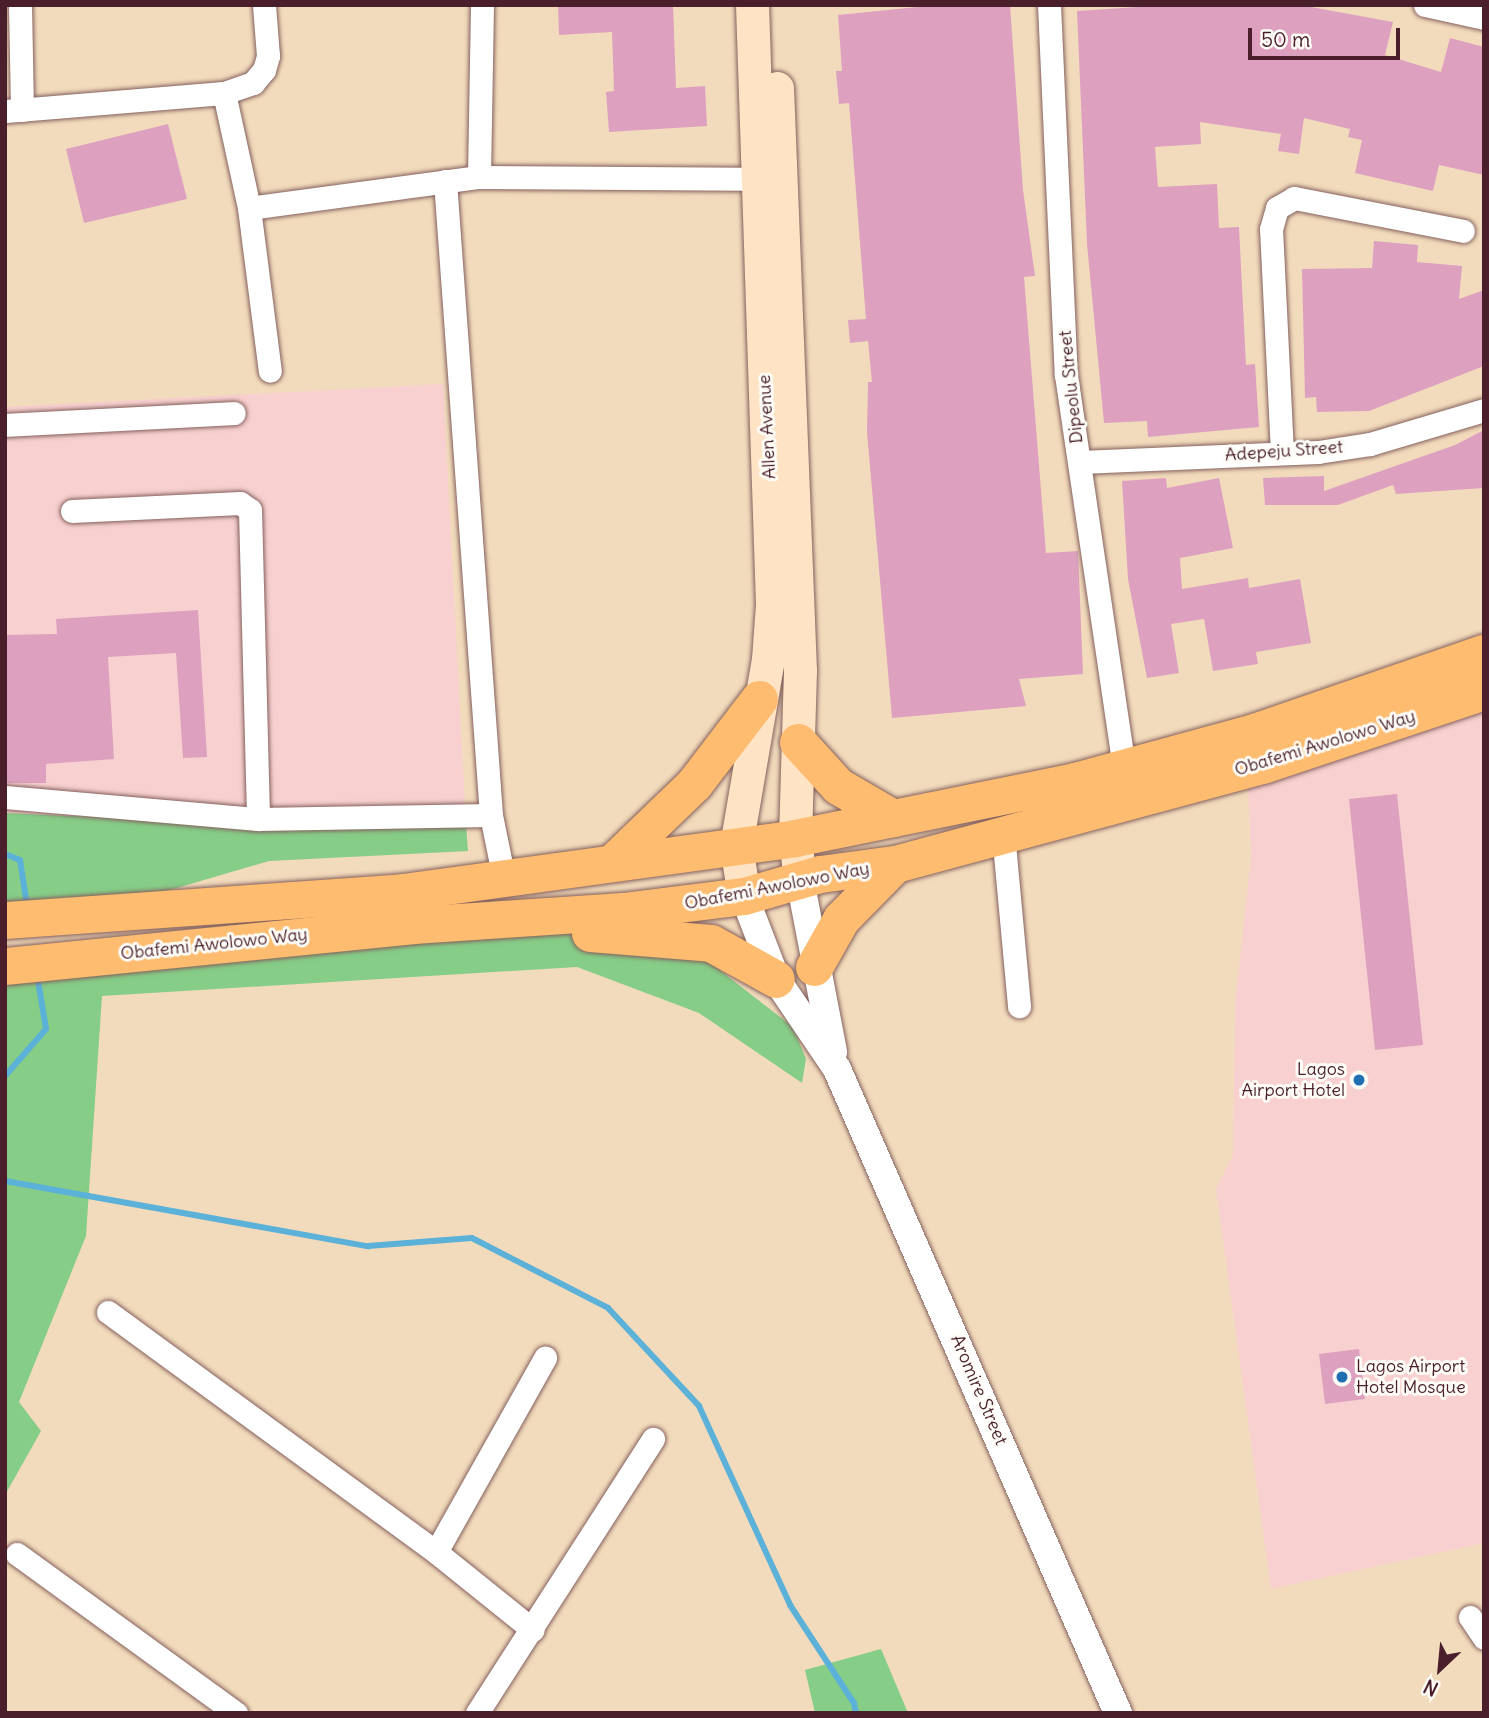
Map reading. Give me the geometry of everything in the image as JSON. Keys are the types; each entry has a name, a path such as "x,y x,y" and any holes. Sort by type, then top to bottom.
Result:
{"main road":[{"name":"Allen Avenue","path":"744,896 736,846 772,604 752,5"},
{"name":"Allen Avenue","path":"774,5 797,579 798,742 795,838 800,880"},
{"name":"Obafemi Awolowo Way","path":"5,920 146,906 403,892 795,838 1003,799 1254,732 1484,653"},
{"name":"Obafemi Awolowo Way","path":"5,967 326,933 623,911 744,896 800,880 895,864 1265,764 1484,691"},
{"path":"614,861 694,784 759,699"},
{"path":"798,742 838,786 893,818"},
{"path":"814,967 841,919 895,864"},
{"path":"326,933 664,937 720,946 776,979"}],"street":[{"path":"20,5 14,111 224,93 253,83 264,70 268,56 264,5"},
{"path":"480,177 482,5"},
{"name":"Dipeolu Street","path":"1049,5 1066,375 1124,766"},
{"path":"1425,5 1484,18"},
{"path":"224,93 249,208 270,370"},
{"path":"249,208 480,177 757,178"},
{"path":"444,181 491,815 504,879"},
{"path":"1282,453 1270,229 1277,208 1294,198 1463,231"},
{"name":"Adepeju Street","path":"1080,462 1282,453 1370,444 1484,410"},
{"path":"5,425 234,413"},
{"path":"72,511 247,505 258,819"},
{"path":"5,797 258,819 491,815"},
{"path":"1003,833 1020,1006"},
{"name":"Aromire Street","path":"800,880 814,967 837,1069"},
{"name":"Aromire Street","path":"744,896 776,979 837,1069 1118,1713"},
{"path":"107,1312 436,1552 533,1630"},
{"path":"436,1552 545,1358"},
{"path":"477,1713 533,1630 653,1438"},
{"path":"17,1554 236,1713"},
{"path":"1470,1617 1484,1638"}],"shaded area":[{"path":"443,384 466,824 283,825 5,813 5,407"},
{"name":"Lagos Airport Hotel","path":"1484,707 1484,1543 1271,1589 1216,1189 1233,1155 1235,1005 1251,857 1248,785"}],"green space":[{"path":"5,813 283,825 466,824 468,851 269,861 170,890 5,907"},
{"path":"483,924 596,932 708,961 793,1027 806,1059 802,1083 699,1013 577,967 102,996 86,1236 19,1402 41,1431 5,1495 5,977 254,950 340,952"},
{"path":"881,1649 908,1713 815,1713 805,1670"}],"building":[{"path":"558,5 673,5 676,88 705,86 707,126 609,132 606,92 614,91 612,32 559,35"},
{"path":"937,5 1010,5 1023,190 1035,276 1024,277 1046,553 1078,551 1083,674 1019,679 1026,706 892,718 867,432 868,382 872,382 868,341 850,343 848,320 866,319 849,103 839,104 836,71 842,71 838,15"},
{"path":"1168,5 1300,5 1393,22 1385,55 1441,72 1450,38 1484,47 1484,175 1439,165 1433,191 1355,173 1362,140 1348,137 1350,129 1304,118 1299,154 1278,151 1281,134 1200,122 1201,144 1155,147 1158,187 1217,184 1219,228 1239,227 1246,365 1255,364 1259,427 1148,437 1147,421 1104,423 1087,244 1077,11"},
{"path":"168,124 187,199 84,223 66,149"},
{"path":"1374,241 1418,245 1417,262 1462,266 1459,299 1484,290 1484,366 1369,411 1317,412 1316,397 1305,398 1302,269 1372,268"},
{"path":"1484,430 1484,488 1396,494 1393,485 1338,505 1265,505 1263,478 1324,476 1324,491 1455,445"},
{"path":"1166,478 1167,488 1219,478 1233,548 1180,558 1182,589 1248,578 1249,588 1300,579 1311,643 1256,652 1258,664 1213,671 1204,619 1171,624 1179,673 1147,678 1128,579 1122,481"},
{"path":"198,610 207,757 183,758 176,653 108,657 114,759 46,764 46,783 5,783 5,635 57,634 56,619"},
{"path":"1397,794 1423,1045 1375,1050 1349,799"},
{"name":"Lagos Airport Hotel Mosque","path":"1359,1349 1365,1399 1325,1404 1319,1354"}],"waterway":[{"path":"5,854 20,860 27,905"},
{"path":"5,1076 46,1029 37,974"},
{"path":"5,1181 368,1246 472,1238 608,1308 699,1406 790,1605 854,1703 856,1713"}],"place":[{"name":"Lagos Airport Hotel","path":"1359,1080"},
{"name":"Lagos Airport Hotel Mosque","path":"1342,1377"}]}
